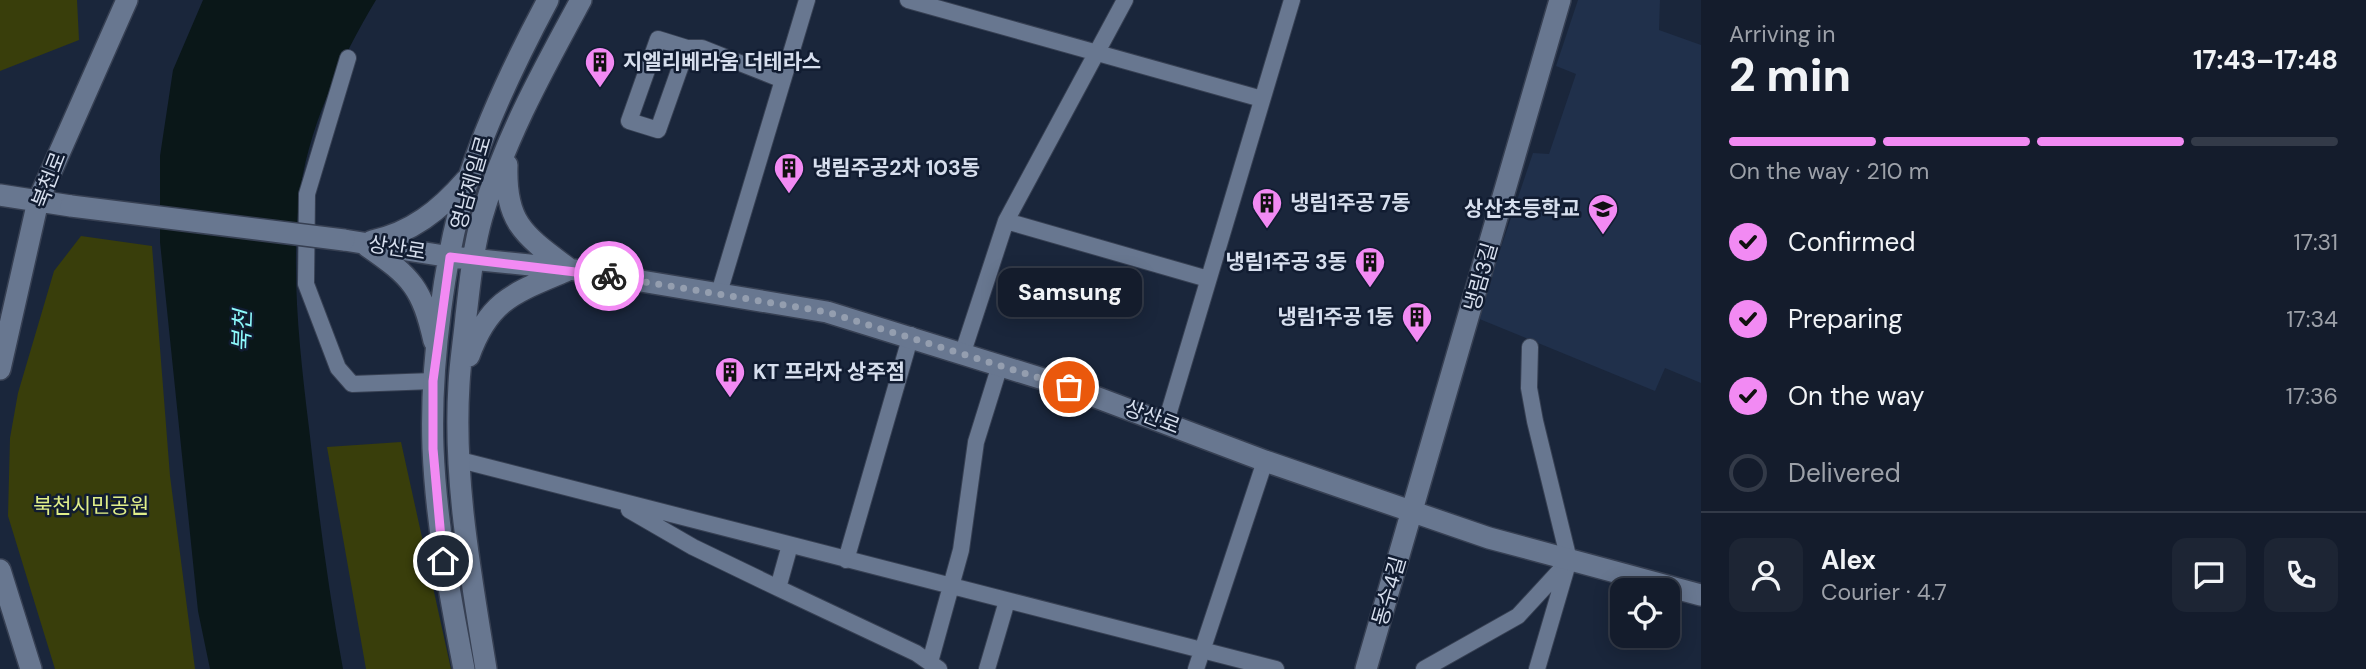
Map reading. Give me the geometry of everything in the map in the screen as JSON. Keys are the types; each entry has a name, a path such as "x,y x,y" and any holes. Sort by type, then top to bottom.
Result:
{"street":[{"name":"북천로","path":"0,369 38,201 127,0"},
{"name":"영남제일로","path":"464,669 443,561 433,449 433,381 436,353 450,257 469,177 512,68 548,0"},
{"name":"영남제일로","path":"486,669 468,555 460,460 459,385 473,259 482,216 508,145 529,98 581,0"},
{"path":"719,293 807,0"},
{"path":"908,0 1262,99"},
{"path":"964,352 1006,221 1125,0"},
{"path":"1166,422 1292,0"},
{"name":"냉림3길","path":"1411,513 1560,0"},
{"path":"687,48 658,131 629,121 658,39 687,48 702,48 783,80"},
{"path":"348,58 307,194 306,284 338,368 352,384 433,381"},
{"path":"508,145 506,190 514,216 526,237 569,270"},
{"path":"353,241 392,237 425,219 443,206 469,177"},
{"path":"0,195 38,201"},
{"name":"상산로","path":"38,201 353,241 450,257 569,270 827,312 964,352 1166,422 1411,513 1569,560 1701,595"},
{"path":"1006,221 1208,279"},
{"path":"353,241 414,284 426,306 436,353"},
{"path":"459,385 486,317 518,291 569,270"},
{"path":"846,560 911,335"},
{"path":"1530,347 1529,388 1535,421 1569,560 1537,669"},
{"path":"609,499 693,547 916,653 934,666 950,587 961,550 976,442 1000,365"},
{"path":"460,460 1276,669"},
{"path":"1196,669 1265,461"},
{"name":"동수4길","path":"1366,669 1411,513"},
{"path":"778,588 790,545"},
{"path":"1424,669 1517,615 1569,560"},
{"path":"0,570 32,669"},
{"path":"987,669 1007,601"}],"shaded area":[{"name":"상산초등학교","path":"1578,0 1660,0 1659,30 1701,45 1701,383 1665,368 1655,391 1477,318 1533,153 1549,154 1576,74 1556,66"}],"green space":[{"path":"0,0 77,0 79,40 0,71"},
{"name":"북천시민공원","path":"81,236 152,246 170,476 195,669 55,669 8,516 10,438 18,393 54,271"},
{"path":"401,442 451,669 366,669 327,447"}],"water":[{"name":"북천","path":"203,0 376,0 350,46 317,122 303,175 297,229 296,286 303,371 324,549 343,669 210,669 198,611 160,242 160,156 173,70"}],"way so far":[{"path":"609,276 767,299 827,312 911,335 1069,387"}],"place":[{"name":"지엘리베라움 더테라스","path":"600,89"},
{"name":"냉림주공2차 103동","path":"789,195"},
{"name":"냉림1주공 7동","path":"1267,230"},
{"name":"상산초등학교","path":"1603,236"},
{"name":"냉림1주공 3동","path":"1370,289"},
{"name":"냉림1주공 1동","path":"1417,344"},
{"name":"Samsung","path":"1069,387"},
{"name":"KT 프라자 상주점","path":"730,399"}],"route":[{"path":"443,561 433,449 433,381 450,257 609,276"}]}
